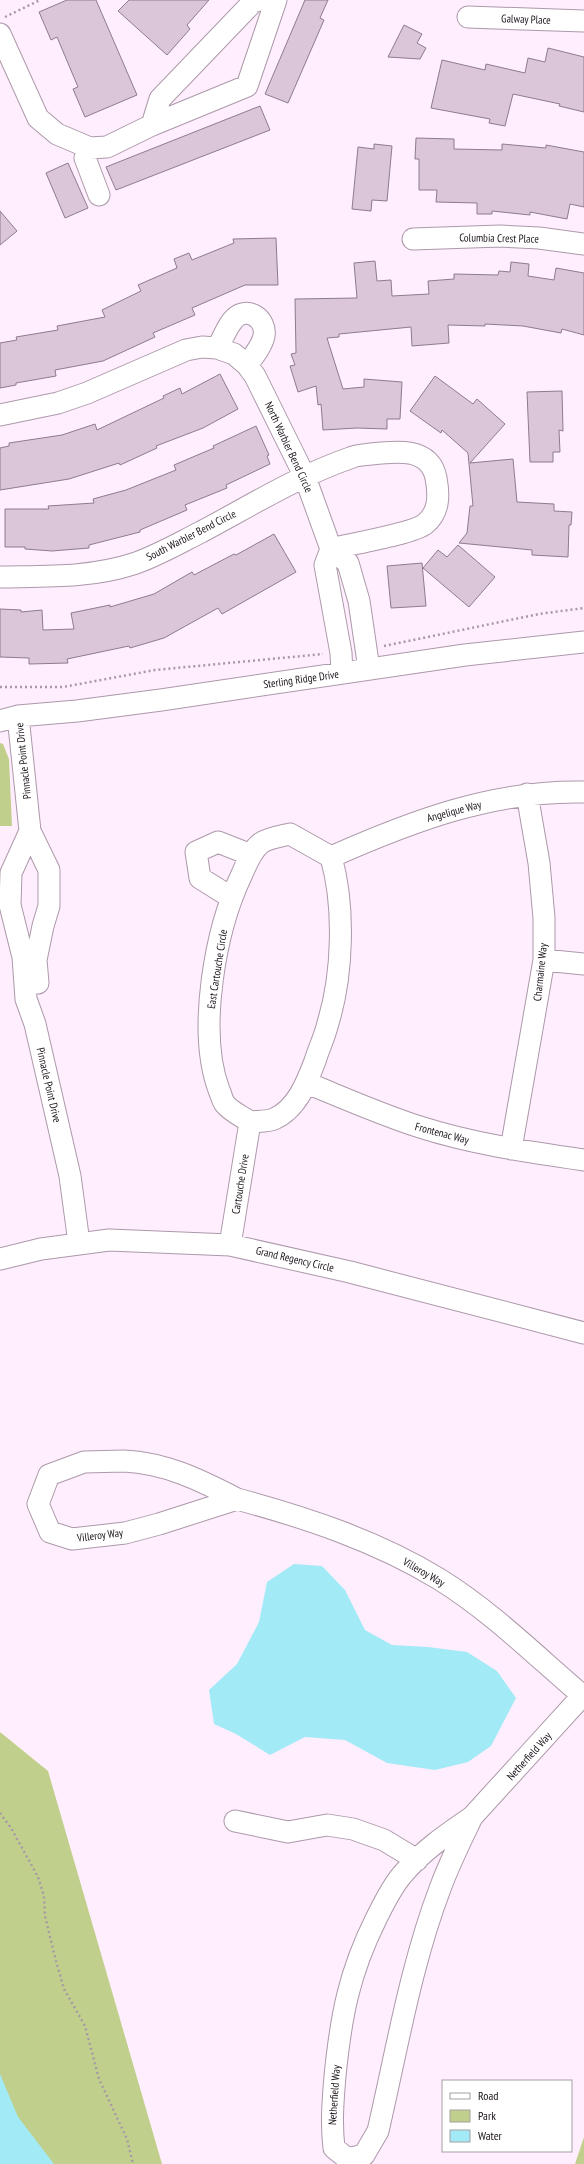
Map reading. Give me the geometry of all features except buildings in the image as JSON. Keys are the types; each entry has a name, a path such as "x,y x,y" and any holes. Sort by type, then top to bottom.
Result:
{"street":[{"path":"152,125 160,99 253,2 259,0"},
{"path":"0,34 38,118 57,134 90,148 106,147 152,125 247,86 276,0"},
{"name":"Galway Place","path":"468,17 584,22"},
{"path":"90,148 85,158 99,195"},
{"name":"Columbia Crest Place","path":"413,239 500,236 584,244"},
{"name":"North Warbler Bend Circle","path":"0,415 58,403 88,393 186,350 202,347 233,356 263,391 304,477 331,549 348,563 359,601 369,669"},
{"name":"South Warbler Bend Circle","path":"0,577 72,576 134,563 172,547 304,477 351,457 394,451 416,454 428,461 435,472 439,492 437,508 425,524 401,533 331,549"},
{"path":"331,549 324,565 342,663"},
{"name":"Sterling Ridge Drive","path":"6,717 85,710 342,663 369,669 465,655 584,642"},
{"name":"Pinnacle Point Drive","path":"6,717 30,831 49,870 49,906 36,960 38,998 35,1024"},
{"name":"Angelique Way","path":"331,857 406,825 450,810 527,794 557,791 584,792"},
{"name":"Charmaine Way","path":"511,1149 544,960 544,918 539,863 527,794"},
{"name":"Pinnacle Point Drive","path":"30,831 11,873 10,904 23,956 26,999 35,1024 70,1176 79,1243"},
{"name":"East Cartouche Circle","path":"250,1122 225,1105 215,1078 211,1052 210,1020 211,993 220,937 232,898 251,855 262,843 290,834 331,857"},
{"path":"232,898 200,878 196,852 218,842 251,855"},
{"path":"250,1122 274,1119 293,1105 307,1083 328,1023 337,980 340,923 336,874 331,857"},
{"path":"17,928 43,926"},
{"path":"544,960 584,964"},
{"name":"Frontenac Way","path":"307,1083 421,1128 511,1149 584,1160"},
{"name":"Cartouche Drive","path":"230,1245 250,1122"},
{"name":"Grand Regency Circle","path":"0,1259 42,1249 109,1240 230,1245 350,1272 584,1333"},
{"name":"Villeroy Way","path":"237,1499 159,1524 125,1533 72,1539 50,1532 38,1504 49,1475 84,1462 124,1460 146,1462 178,1471 237,1499 327,1526 380,1548 427,1572 474,1603 583,1695"},
{"name":"Netherfield Way","path":"472,1817 452,1859 430,1917 419,1955 378,2131 364,2155 348,2159 334,2148 331,2124 344,2010 352,1975 363,1944 389,1894 402,1875 427,1848 472,1817 583,1695"},
{"path":"235,1822 288,1832 326,1825 353,1829 384,1840 416,1860"}],"path":[{"path":"0,20 40,0"},
{"path":"366,649 539,614 584,608"},
{"path":"0,687 63,687 156,670 342,663"},
{"path":"0,1813 11,1828 38,1876 56,1961 64,1989 85,2026 100,2079 127,2139 133,2164"}],"green space":[{"path":"0,743 3,744 9,759 12,826 0,826"},
{"path":"0,1732 48,1771 162,2164 0,2164"},
{"path":"584,2137 584,2164 575,2164"}],"water":[{"path":"294,1564 322,1566 345,1590 365,1630 392,1645 428,1647 467,1652 497,1671 516,1698 491,1746 468,1762 435,1770 387,1763 345,1740 305,1737 270,1755 236,1734 214,1724 209,1690 237,1664 259,1622 267,1582"},
{"path":"0,2074 18,2117 54,2164 0,2164"}]}
